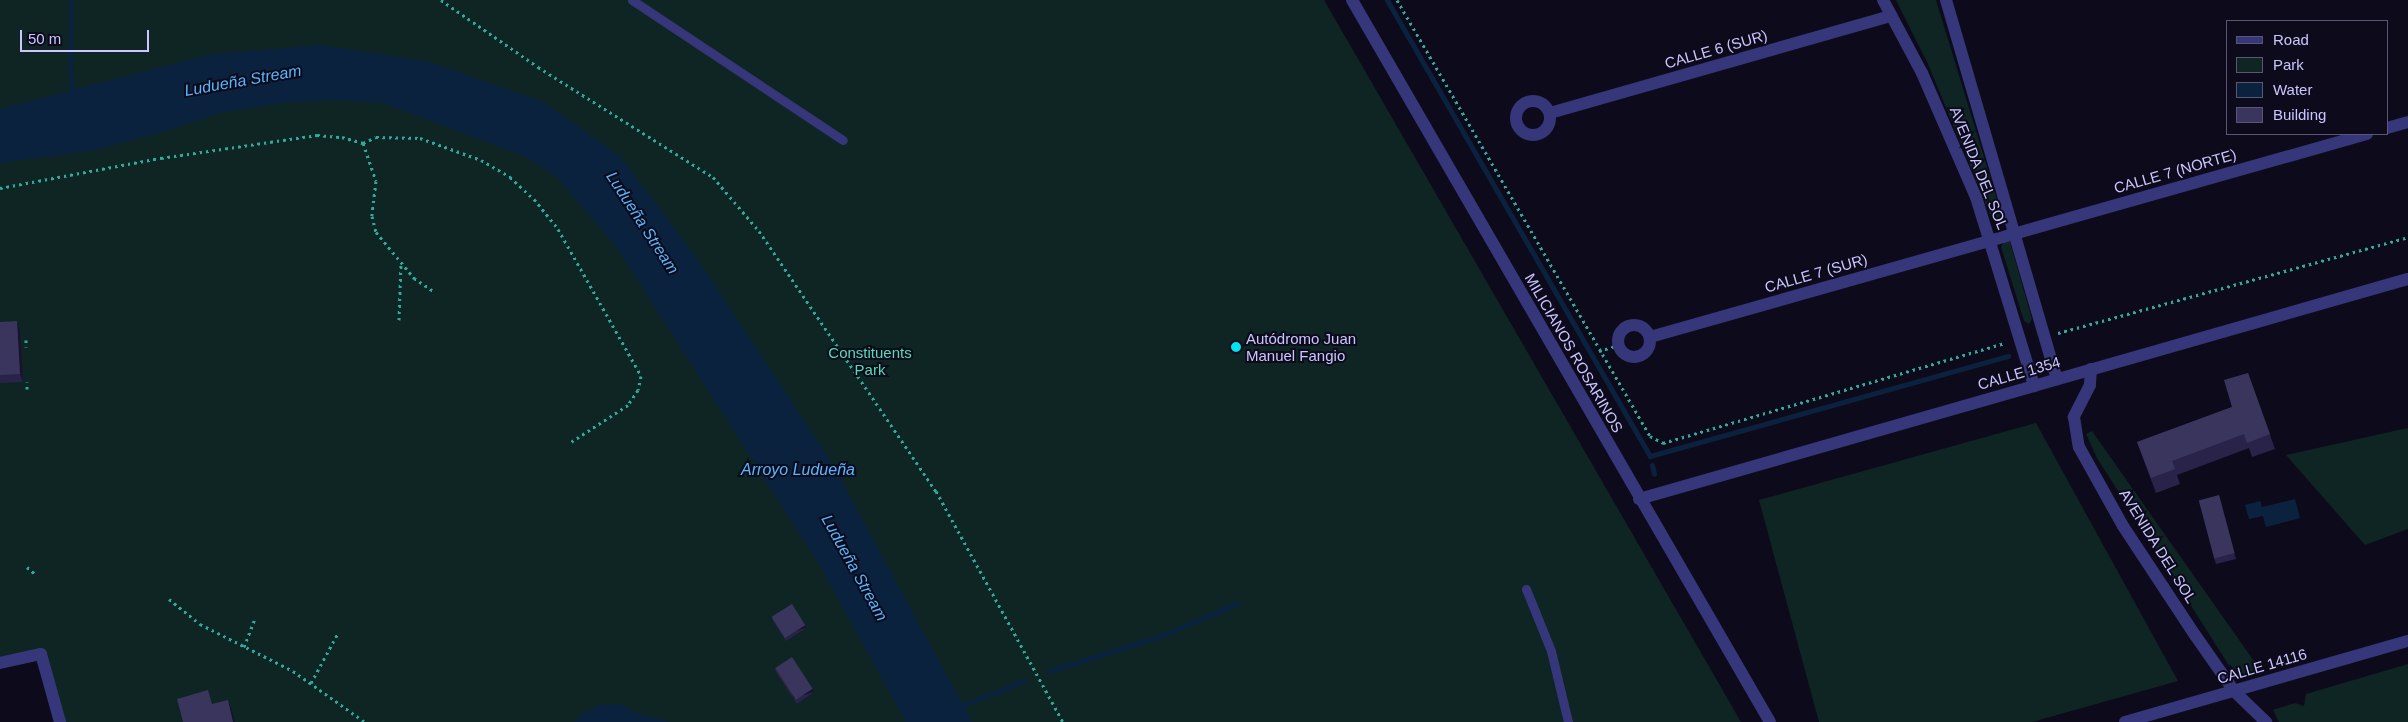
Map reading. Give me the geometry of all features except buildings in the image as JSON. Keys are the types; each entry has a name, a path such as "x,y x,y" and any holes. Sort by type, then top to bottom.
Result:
{"street":[{"name":"MILICIANOS ROSARINOS","path":"1352,0 1770,722"},
{"name":"AVENIDA DEL SOL","path":"1883,0 1922,73 1976,197 1992,240 2034,386"},
{"name":"AVENIDA DEL SOL","path":"1947,0 2057,379"},
{"name":"CALLE 6 (SUR)","path":"1550,113 1891,16"},
{"path":"2388,128 2408,122"},
{"name":"CALLE 7 (NORTE)","path":"1992,240 2362,135"},
{"name":"CALLE 7 (SUR)","path":"1650,337 1992,240"},
{"name":"CALLE 1354","path":"1639,498 2408,279"},
{"path":"1630,325 1642,327 1650,337 1648,350 1638,357 1626,355 1618,345 1620,333 1630,325"},
{"name":"AVENIDA DEL SOL","path":"2091,369 2090,385 2074,417 2079,447 2123,526 2234,690 2266,722"},
{"name":"CALLE 14116","path":"2125,722 2408,641"},
{"path":"0,663 41,654 60,722"}],"lane":[{"path":"632,0 843,140"},
{"path":"1526,589 1550,650 1568,722"}],"path":[{"path":"441,0 538,67 713,178 759,231 936,492 1063,722"},
{"path":"1397,0 1650,436 1664,443 2007,342"},
{"path":"0,188 34,179 92,172 161,158 292,138 342,137 363,143 376,136 420,138 481,160 510,177 534,198 558,229 642,376 638,390 628,405 572,442"},
{"path":"363,143 376,181 372,216 376,232 414,278 435,292"},
{"path":"2058,333 2061,335 2408,236"},
{"path":"398,320 401,262"},
{"path":"26,340 26,346"},
{"path":"1599,351 1618,345"},
{"path":"27,382 27,389"},
{"path":"27,567 35,574"},
{"path":"169,599 200,624 311,683 365,722"},
{"path":"244,647 255,618"},
{"path":"311,683 338,633"}],"green space":[{"name":"Constituents Park","path":"0,0 1324,0 1741,722 60,722 41,654 0,663"},
{"path":"1896,0 1936,0 2002,216 2000,222 1992,219 1928,64"},
{"path":"2004,241 2010,242 2032,319 2029,324 2024,321 2001,247"},
{"path":"2036,423 2178,681 2032,722 1819,722 1759,500"},
{"path":"2408,428 2408,529 2365,545 2286,455"},
{"path":"2092,431 2256,664 2259,673 2238,675 2230,667 2097,458 2086,434"},
{"path":"2408,664 2408,722 2279,722 2273,710 2295,703 2304,706 2306,694"}],"water":[{"name":"Arroyo Ludueña","path":"320,45 427,61 543,102 620,156 696,257 829,458 972,722 906,722 817,561 617,248 557,177 524,156 383,103 335,100 283,103 219,113 160,133 91,151 0,163 0,109 211,54"},
{"path":"2295,499 2300,518 2266,527 2263,516 2249,519 2245,505 2260,501 2262,507"},
{"path":"622,704 636,713 671,722 574,722 585,712 600,705"}],"waterway":[{"path":"71,0 70,69 73,94"},
{"path":"1387,0 1650,456 2008,356"},
{"path":"1652,465 1654,474"},
{"path":"1049,671 1161,636 1238,603"},
{"path":"957,707 1024,681"}],"place":[{"name":"Autódromo Juan Manuel Fangio","path":"1236,347"}],"water label":[{"name":"Ludueña Stream","path":"243,81"},
{"name":"Ludueña Stream","path":"642,223"},
{"name":"Ludueña Stream","path":"854,568"}]}
